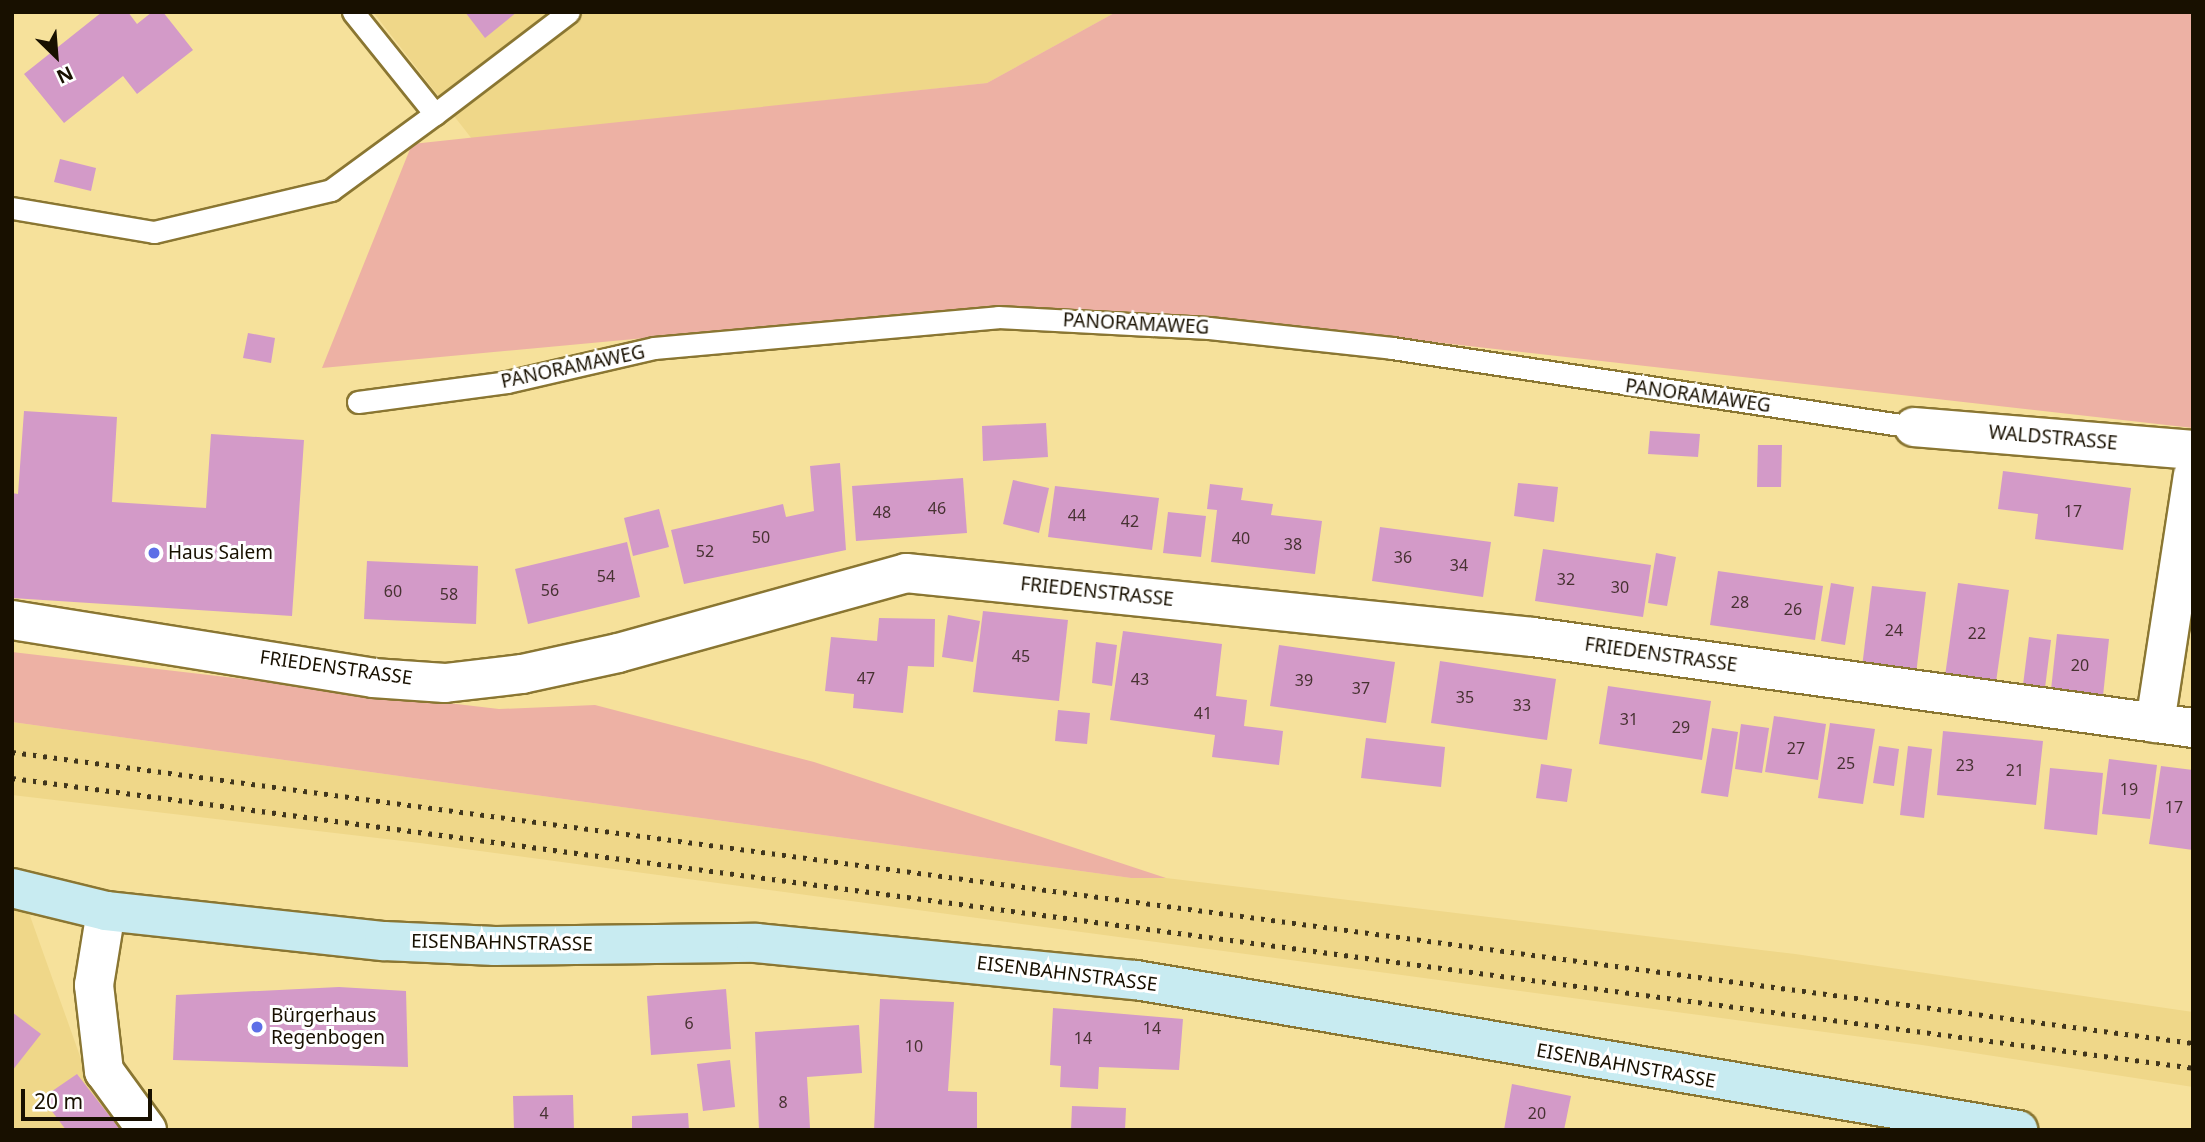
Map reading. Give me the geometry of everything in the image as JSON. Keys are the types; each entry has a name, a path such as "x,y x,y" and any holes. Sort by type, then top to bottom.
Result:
{"main road":[{"name":"EISENBAHNSTRASSE","path":"12,888 106,911 384,941 756,943 1136,980 2018,1130"}],"street":[{"name":"WALDSTRASSE","path":"1914,427 2193,450"},
{"path":"2155,723 2193,476"},
{"name":"FRIEDENSTRASSE","path":"12,620 307,664 373,678 445,682 522,674 906,573 1533,637 2193,728"},
{"path":"106,911 94,985 104,1071 147,1130"}],"lane":[{"path":"353,12 435,114"},
{"path":"12,208 154,232 331,190 569,12"},
{"name":"PANORAMAWEG","path":"358,402 507,382 654,348 998,317 1209,328 1392,348 1914,427"}],"shaded area":[{"path":"373,12 1116,12 987,83 472,139"},
{"path":"1116,12 2193,12 2193,428 1363,334 978,307 322,368 412,144 987,83"},
{"path":"12,652 499,709 595,705 814,762 1166,878 1131,878 12,722"},
{"path":"12,722 1131,878 1166,878 1795,954 2193,1012 2193,1087 1922,1045 420,843 12,795"},
{"path":"12,908 29,913 91,1087 124,1130 12,1130"}],"building":[{"path":"102,12 128,12 137,24 152,12 163,12 193,50 137,94 123,76 64,123 24,74"},
{"path":"465,12 517,12 485,38"},
{"path":"60,159 96,168 91,191 54,182"},
{"path":"248,333 275,338 271,363 243,358"},
{"name":"Haus Salem","path":"24,411 117,417 112,502 206,508 211,434 304,440 292,616 12,598 12,493 18,494"},
{"path":"1046,423 1048,457 983,461 982,426"},
{"path":"1650,431 1700,434 1698,457 1648,454"},
{"path":"1758,445 1782,445 1781,487 1757,487"},
{"path":"840,463 846,550 684,584 671,530 783,504 786,517 814,511 810,466"},
{"path":"2003,471 2131,488 2123,550 2035,539 2038,514 1998,509"},
{"path":"963,478 967,533 856,541 852,486"},
{"path":"1013,480 1049,488 1039,533 1003,524"},
{"path":"1518,483 1558,487 1554,522 1514,516"},
{"path":"1210,484 1243,488 1241,500 1273,504 1271,515 1322,521 1315,574 1211,562 1217,510 1207,509"},
{"path":"1055,486 1159,498 1152,550 1048,537"},
{"path":"659,509 669,547 633,556 624,518"},
{"path":"1168,512 1206,516 1201,557 1163,553"},
{"path":"1380,527 1491,542 1483,597 1372,581"},
{"path":"627,542 640,597 528,624 515,569"},
{"path":"1543,549 1651,565 1643,617 1535,601"},
{"path":"1656,553 1676,557 1667,606 1648,603"},
{"path":"367,561 478,566 476,624 364,619"},
{"path":"1718,571 1823,586 1815,640 1710,625"},
{"path":"1831,583 1854,587 1845,645 1821,641"},
{"path":"1958,583 2009,590 1996,682 1945,676"},
{"path":"1872,586 1926,592 1916,674 1862,667"},
{"path":"983,611 1068,620 1059,701 973,692"},
{"path":"948,615 980,621 973,662 942,657"},
{"path":"879,618 935,619 934,667 908,666 903,713 853,708 854,694 825,691 831,637 877,641"},
{"path":"1123,631 1222,644 1216,696 1247,700 1244,726 1283,731 1279,765 1212,757 1215,735 1110,720"},
{"path":"2057,634 2109,639 2103,696 2051,690"},
{"path":"2029,637 2051,640 2045,688 2023,685"},
{"path":"1096,642 1117,645 1112,686 1092,683"},
{"path":"1279,645 1395,662 1386,723 1270,706"},
{"path":"1440,661 1556,679 1547,740 1431,723"},
{"path":"1608,686 1711,701 1702,760 1599,744"},
{"path":"1058,710 1090,713 1087,744 1055,741"},
{"path":"1774,716 1826,724 1818,780 1765,772"},
{"path":"1830,723 1875,729 1863,804 1818,798"},
{"path":"1741,724 1769,728 1762,773 1735,769"},
{"path":"1712,728 1738,732 1728,797 1701,793"},
{"path":"1943,731 2043,741 2036,805 1937,795"},
{"path":"1366,738 1445,747 1441,787 1361,778"},
{"path":"1879,746 1899,749 1894,786 1873,783"},
{"path":"1908,746 1932,749 1924,818 1900,815"},
{"path":"2109,759 2157,765 2150,819 2102,814"},
{"path":"1541,764 1572,769 1567,802 1536,798"},
{"path":"2161,766 2193,770 2193,850 2149,844"},
{"path":"2050,768 2103,773 2097,835 2044,829"},
{"name":"Bürgerhaus Regenbogen","path":"339,987 406,991 408,1067 173,1060 176,995"},
{"path":"726,989 731,1049 651,1055 647,996"},
{"path":"880,999 954,1002 948,1091 977,1092 977,1128 874,1130"},
{"path":"1053,1008 1183,1019 1179,1070 1099,1067 1098,1089 1060,1087 1061,1066 1050,1065"},
{"path":"12,1012 41,1034 12,1071"},
{"path":"859,1025 862,1073 807,1077 810,1128 759,1130 755,1032"},
{"path":"730,1060 735,1107 703,1111 697,1064"},
{"path":"77,1074 121,1130 66,1130 42,1098"},
{"path":"1512,1084 1571,1096 1564,1130 1504,1130"},
{"path":"573,1095 574,1130 514,1130 513,1096"},
{"path":"1072,1106 1126,1108 1125,1130 1071,1130"},
{"path":"688,1113 689,1130 632,1130 632,1116"}],"railway":[{"path":"12,752 2193,1043"},
{"path":"12,778 2193,1068"}],"place":[{"name":"Haus Salem","path":"154,553"},
{"name":"Bürgerhaus Regenbogen","path":"257,1027"}]}
